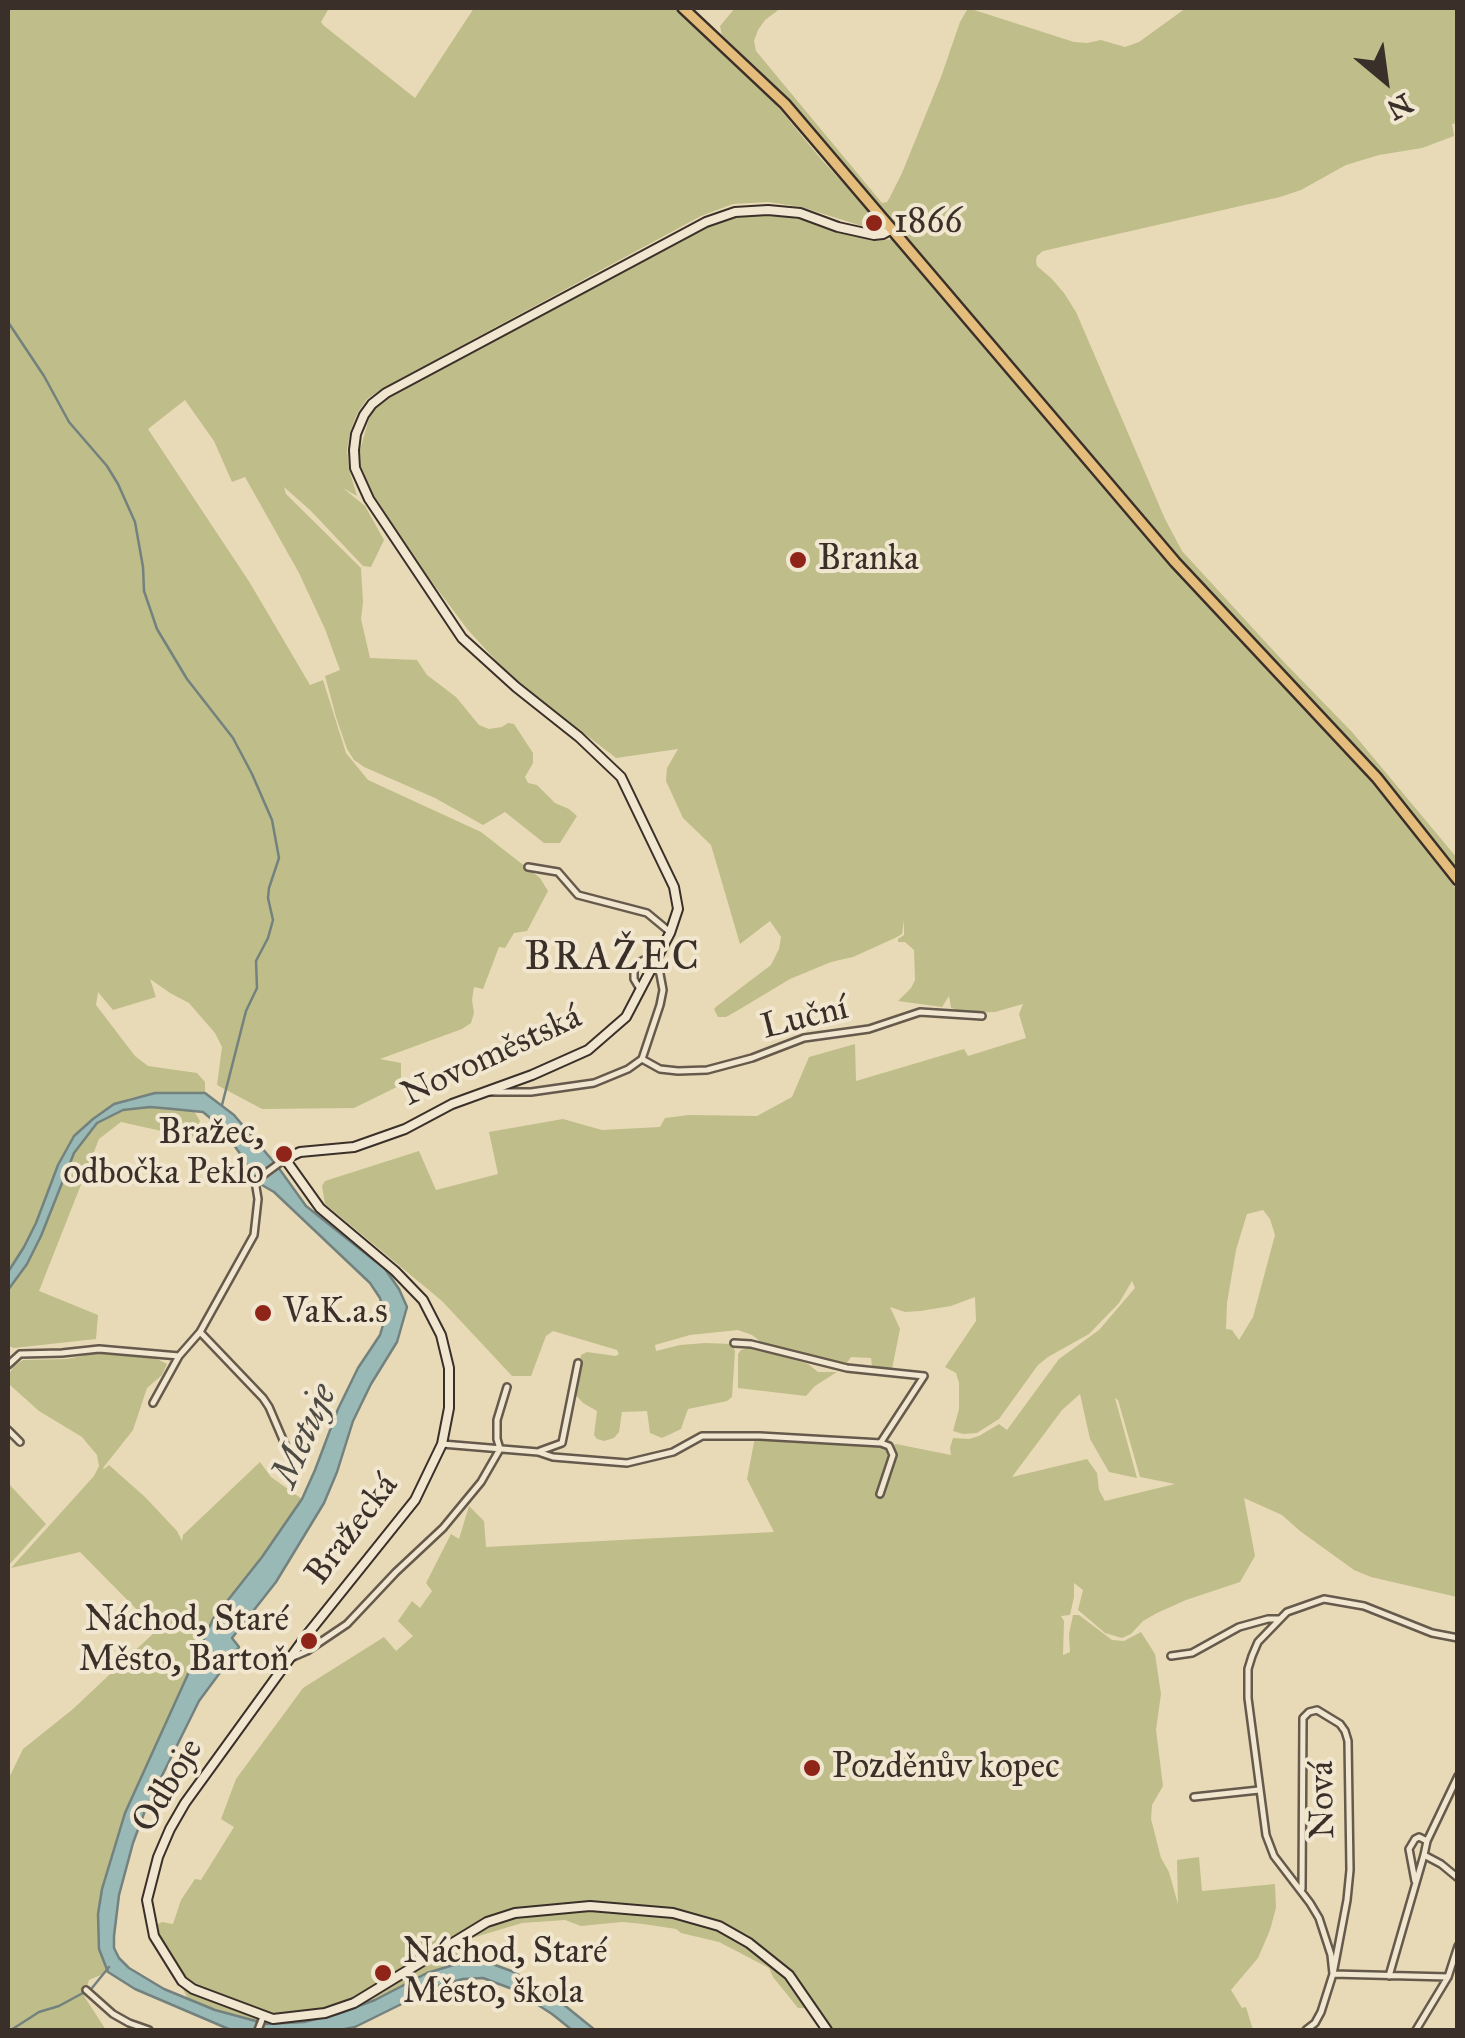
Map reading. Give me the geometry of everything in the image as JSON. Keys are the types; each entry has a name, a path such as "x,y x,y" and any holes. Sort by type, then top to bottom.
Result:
{"main road":[{"path":"683,8 768,86 1175,562 1377,778 1458,880"}],"street":[{"name":"Novoměstská","path":"282,1161 300,1152 354,1147 405,1129 452,1104 588,1050 626,1017 670,933 678,909 674,887 622,777 462,638 369,498 355,468 356,434 364,415 386,393 706,222 735,212 768,210 800,213 874,235 892,228"},
{"path":"528,867 558,872 578,895 647,912 670,933"},
{"path":"488,1092 531,1092 594,1084 628,1069 642,1058 663,990 655,964 644,960 634,970 640,990"},
{"name":"Luční","path":"642,1058 660,1069 707,1070 804,1038 869,1029 920,1012 982,1016"},
{"path":"153,1404 179,1356 200,1332 254,1235 258,1199 255,1181 282,1161"},
{"name":"Bražecká","path":"282,1161 320,1208 423,1300 441,1335 449,1368 442,1444 415,1500 306,1636"},
{"path":"200,1332 263,1398 293,1463"},
{"path":"734,1342 847,1368 924,1376 881,1444"},
{"path":"8,1364 20,1354 99,1349 179,1356"},
{"path":"538,1452 562,1443 578,1363"},
{"path":"500,1448 497,1420 507,1386"},
{"path":"8,1430 20,1442"},
{"path":"442,1444 627,1463 673,1452 702,1436 881,1444 889,1446 893,1455 880,1494"},
{"name":"Odboje","path":"288,1659 347,1624 444,1528 481,1482 500,1448"},
{"path":"1306,2030 1321,2012 1333,1974 1331,1955 1319,1918 1268,1844 1248,1698 1248,1669 1258,1642 1287,1612 1324,1599 1364,1606 1416,1627 1458,1638"},
{"path":"1171,1656 1192,1653 1239,1627 1279,1619"},
{"name":"Odboje","path":"262,2019 182,1981 154,1936 147,1900 158,1857 178,1816 306,1636"},
{"name":"Nová","path":"1302,1892 1303,1718 1316,1710 1340,1724 1348,1741 1350,1870 1333,1974"},
{"path":"1388,1976 1427,1841 1458,1776"},
{"path":"1194,1797 1259,1790"},
{"path":"1415,1880 1410,1849 1419,1837 1427,1841"},
{"path":"1424,1855 1458,1878"},
{"path":"258,2030 262,2019 325,2013 354,2003 487,1922 515,1914 590,1906 673,1913 719,1926 789,1975 827,2030"},
{"path":"1416,2030 1448,1977 1458,1946"},
{"path":"1333,1974 1448,1977"},
{"path":"86,1990 114,2014 149,2030"}],"shaded area":[{"path":"8,8 329,8 323,25 415,98 474,8 674,8 764,90 874,216 862,226 801,207 768,202 733,204 701,216 367,399 350,432 347,450 357,496 343,488 365,506 384,540 371,567 363,566 284,487 286,494 361,568 361,619 370,658 417,660 427,675 456,697 479,725 489,729 514,724 533,753 533,763 525,777 528,783 537,785 555,803 577,816 560,843 544,843 505,812 483,825 354,760 347,749 325,676 340,670 325,629 299,573 245,477 232,482 214,441 185,400 148,429 250,583 310,685 323,680 346,753 368,780 481,832 540,878 548,891 527,931 514,933 505,948 499,947 483,989 474,987 471,1023 380,1059 401,1063 401,1085 354,1108 262,1109 217,1085 222,1047 189,1003 150,979 156,997 113,1010 98,992 96,1005 135,1056 148,1066 197,1073 205,1082 205,1093 155,1093 130,1098 92,1119 74,1136 58,1165 36,1223 8,1272"},
{"path":"735,8 781,8 758,30 756,51 882,203 887,202 902,173 968,8 1074,42 1101,40 1125,47 1139,42 1186,8 1457,8 1458,123 1452,124 1454,136 1422,148 1346,165 1280,197 1043,251 1036,261 1076,312 1182,551 1352,732 1457,858 1457,870 1381,774 1179,558 789,100 722,35 720,26"},
{"path":"768,214 873,241 893,239 1170,566 1372,782 1457,890 1457,1597 1354,1570 1282,1515 1244,1498 1255,1556 1240,1582 1157,1613 1122,1638 1105,1633 1078,1610 1083,1590 1074,1583 1070,1615 1061,1616 1063,1655 1070,1652 1073,1615 1079,1615 1112,1640 1124,1641 1141,1632 1155,1654 1161,1694 1156,1730 1163,1786 1152,1805 1151,1819 1178,1904 1177,1860 1199,1857 1202,1891 1275,1884 1276,1908 1270,1930 1258,1958 1231,1990 1242,2008 1246,2007 1253,2030 827,2030 808,2008 798,2008 769,1968 719,1942 643,1924 581,1926 565,1920 522,1923 462,1941 457,1947 460,1963 427,1973 375,2000 304,2022 267,2024 188,1999 156,1925 173,1924 181,1900 195,1879 201,1880 234,1827 221,1819 236,1779 303,1688 384,1637 396,1651 413,1636 398,1621 412,1601 420,1608 432,1591 426,1583 451,1534 459,1539 469,1506 484,1521 486,1547 774,1532 747,1479 755,1437 887,1448 896,1444 951,1455 953,1438 979,1436 999,1424 1007,1430 1059,1359 1099,1330 1135,1288 1132,1281 1119,1303 1089,1334 1038,1365 999,1419 977,1433 953,1431 959,1409 959,1383 956,1373 945,1367 976,1321 975,1297 920,1311 890,1307 900,1329 892,1369 872,1366 871,1358 851,1357 847,1363 813,1357 761,1342 738,1330 690,1335 655,1345 656,1351 680,1345 732,1344 732,1397 688,1409 681,1429 662,1438 650,1433 647,1411 622,1412 619,1432 604,1441 594,1435 597,1411 574,1393 581,1355 587,1352 616,1356 617,1350 553,1331 546,1336 531,1376 512,1376 442,1301 325,1204 325,1181 419,1151 436,1190 498,1174 489,1132 563,1119 602,1130 660,1127 665,1118 689,1115 757,1116 792,1097 809,1057 855,1044 856,1081 964,1049 968,1056 1026,1038 1019,1014 1023,1004 995,1012 968,1013 951,1008 949,996 942,1007 898,1001 915,980 914,950 905,942 898,942 904,935 904,920 902,934 895,938 790,979 726,1017 718,1017 714,1009 717,1006 771,965 781,937 770,921 740,944 711,845 683,818 666,781 667,768 678,749 616,758 511,677 468,630 419,565 374,496 361,466 360,450 369,418 389,398 707,227 736,216","holes":["1263,1210 1275,1235 1253,1317 1239,1340 1232,1330 1226,1329 1236,1250 1247,1214","1080,1394 1090,1439 1109,1472 1137,1478 1115,1398 1140,1477 1175,1484 1105,1501 1097,1473 1087,1459 1012,1477 1062,1410"]},
{"path":"150,1107 194,1111 200,1121 193,1138 121,1122 99,1139 39,1291 98,1315 96,1339 8,1346 8,1290 41,1236 74,1153 97,1123 123,1110"},
{"path":"752,1347 808,1364 818,1372 837,1372 806,1396 738,1388 738,1354"},
{"path":"107,1351 155,1358 167,1364 162,1375 147,1388 133,1430 103,1468 109,1465 145,1497 182,1541 183,1535 260,1462 271,1477 302,1499 213,1619 125,1813 102,1889 99,1949 108,1972 89,1980 84,1996 106,2030 8,2030 8,1780 23,1749 73,1709 157,1630 152,1620 149,1622 80,1552 11,1568 99,1466 97,1455 82,1437 39,1411 10,1385 9,1374 23,1360 67,1359"},
{"path":"8,1483 46,1524 8,1566"}],"water":[{"path":"155,1093 205,1093 234,1115 306,1206 385,1269 407,1307 397,1342 353,1421 324,1503 276,1582 232,1638 239,1647 199,1701 146,1808 119,1895 114,1948 129,1968 164,1989 215,2010 267,2024 304,2022 337,2014 375,2000 427,1973 460,1963 487,1962 514,1972 595,2030 572,2030 515,1990 483,1978 440,1985 355,2027 231,2030 135,1989 108,1972 99,1949 98,1914 125,1813 213,1619 302,1499 338,1409 380,1335 385,1318 380,1298 370,1283 274,1192 255,1181 221,1127 203,1112 150,1107 123,1110 97,1123 74,1153 41,1236 8,1290 8,1272 36,1223 58,1165 74,1136 114,1104"}],"waterway":[{"path":"8,322 69,422 118,484 135,522 144,591 157,629 187,679 233,738 272,820 279,858 268,898 273,920 256,961 257,988 246,1011 222,1105"},
{"path":"11,2030 39,2012 92,1988 109,1967"}],"place":[{"name":"1866","path":"874,223"},
{"name":"Branka","path":"798,560"},
{"name":"Bražec, odbočka Peklo","path":"284,1154"},
{"name":"VaK.a.s","path":"263,1313"},
{"name":"Náchod, Staré Město, Bartoň","path":"309,1641"},
{"name":"Pozděnův kopec","path":"812,1768"},
{"name":"Náchod, Staré Město, škola","path":"383,1973"}],"district":[{"name":"BRAŽEC","path":"613,959"}],"water label":[{"name":"Metuje","path":"306,1436"}]}
